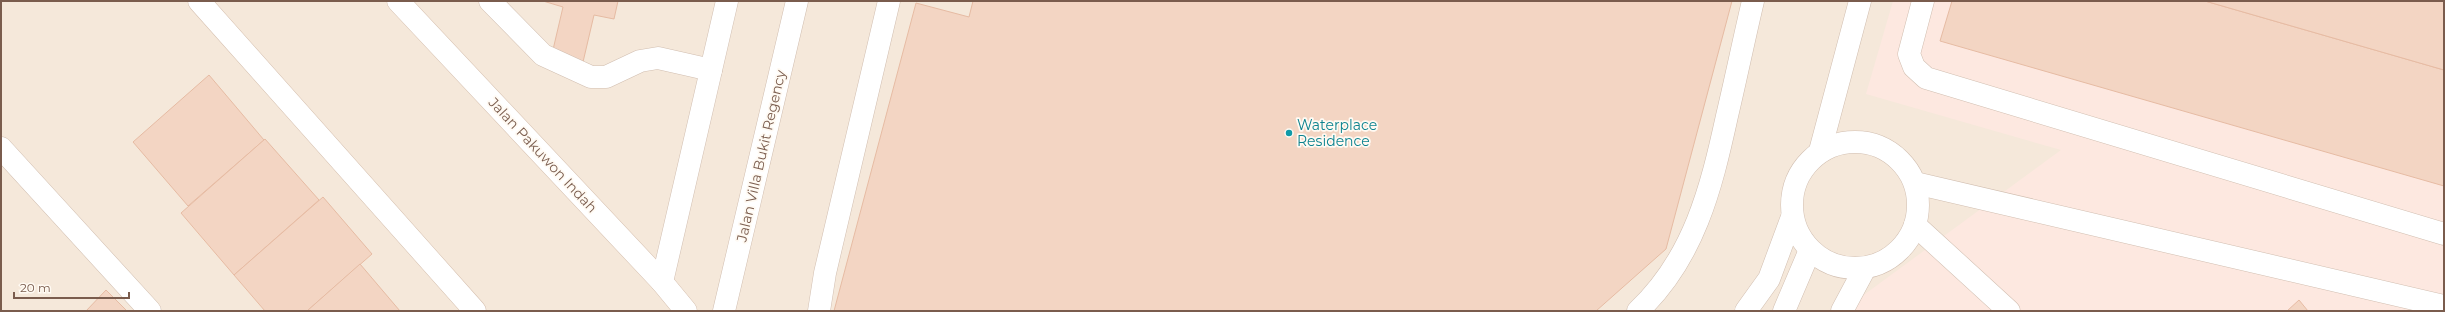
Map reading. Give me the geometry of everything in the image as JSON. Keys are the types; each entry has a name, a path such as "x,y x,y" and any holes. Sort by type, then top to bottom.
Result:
{"street":[{"path":"199,1 475,311"},
{"name":"Jalan Pakuwon Indah","path":"398,1 662,282 686,311"},
{"path":"490,1 543,54 591,77 606,77 640,61 658,58 711,70"},
{"path":"662,282 727,1"},
{"name":"Jalan Villa Bukit Regency","path":"724,311 797,1"},
{"path":"819,311 825,273 889,1"},
{"path":"1638,311 1657,293 1676,266 1704,207 1714,176 1753,1"},
{"path":"1820,151 1860,1"},
{"path":"1923,1 1909,54 1914,67 1926,78 2444,234"},
{"path":"1746,311 1769,279 1792,217 1792,192 1802,168 1820,151 1844,142 1869,142 1889,150 1899,160 1915,183 1919,204 1915,225 1904,245 1887,260 1865,268 1835,266 1810,250 1792,217"},
{"path":"1,148 150,311"},
{"path":"1915,183 2444,306"},
{"path":"1915,225 2009,311"},
{"path":"1784,311 1810,250"},
{"path":"1842,311 1865,268"}],"shaded area":[{"path":"1,1 2444,1 2444,311 1,311"},
{"path":"1893,1 2444,1 2444,311 1842,311 2061,150 1866,94"}],"building":[{"path":"543,1 618,1 614,19 594,15 583,62 552,54 563,7"},
{"name":"Waterplace Residence","path":"973,1 1732,1 1666,249 1596,311 834,311 916,3 969,17"},
{"path":"1952,1 2205,1 2444,70 2444,186 1940,41"},
{"path":"2205,1 2444,1 2444,70"},
{"path":"209,75 264,140 188,206 133,142"},
{"path":"265,139 319,200 234,275 181,213"},
{"path":"323,197 372,254 307,311 265,311 234,275"},
{"path":"360,264 400,311 307,311"},
{"path":"106,290 127,311 86,311"},
{"path":"2299,300 2308,311 2287,311"}],"place":[{"name":"Waterplace Residence","path":"1289,133"}]}
